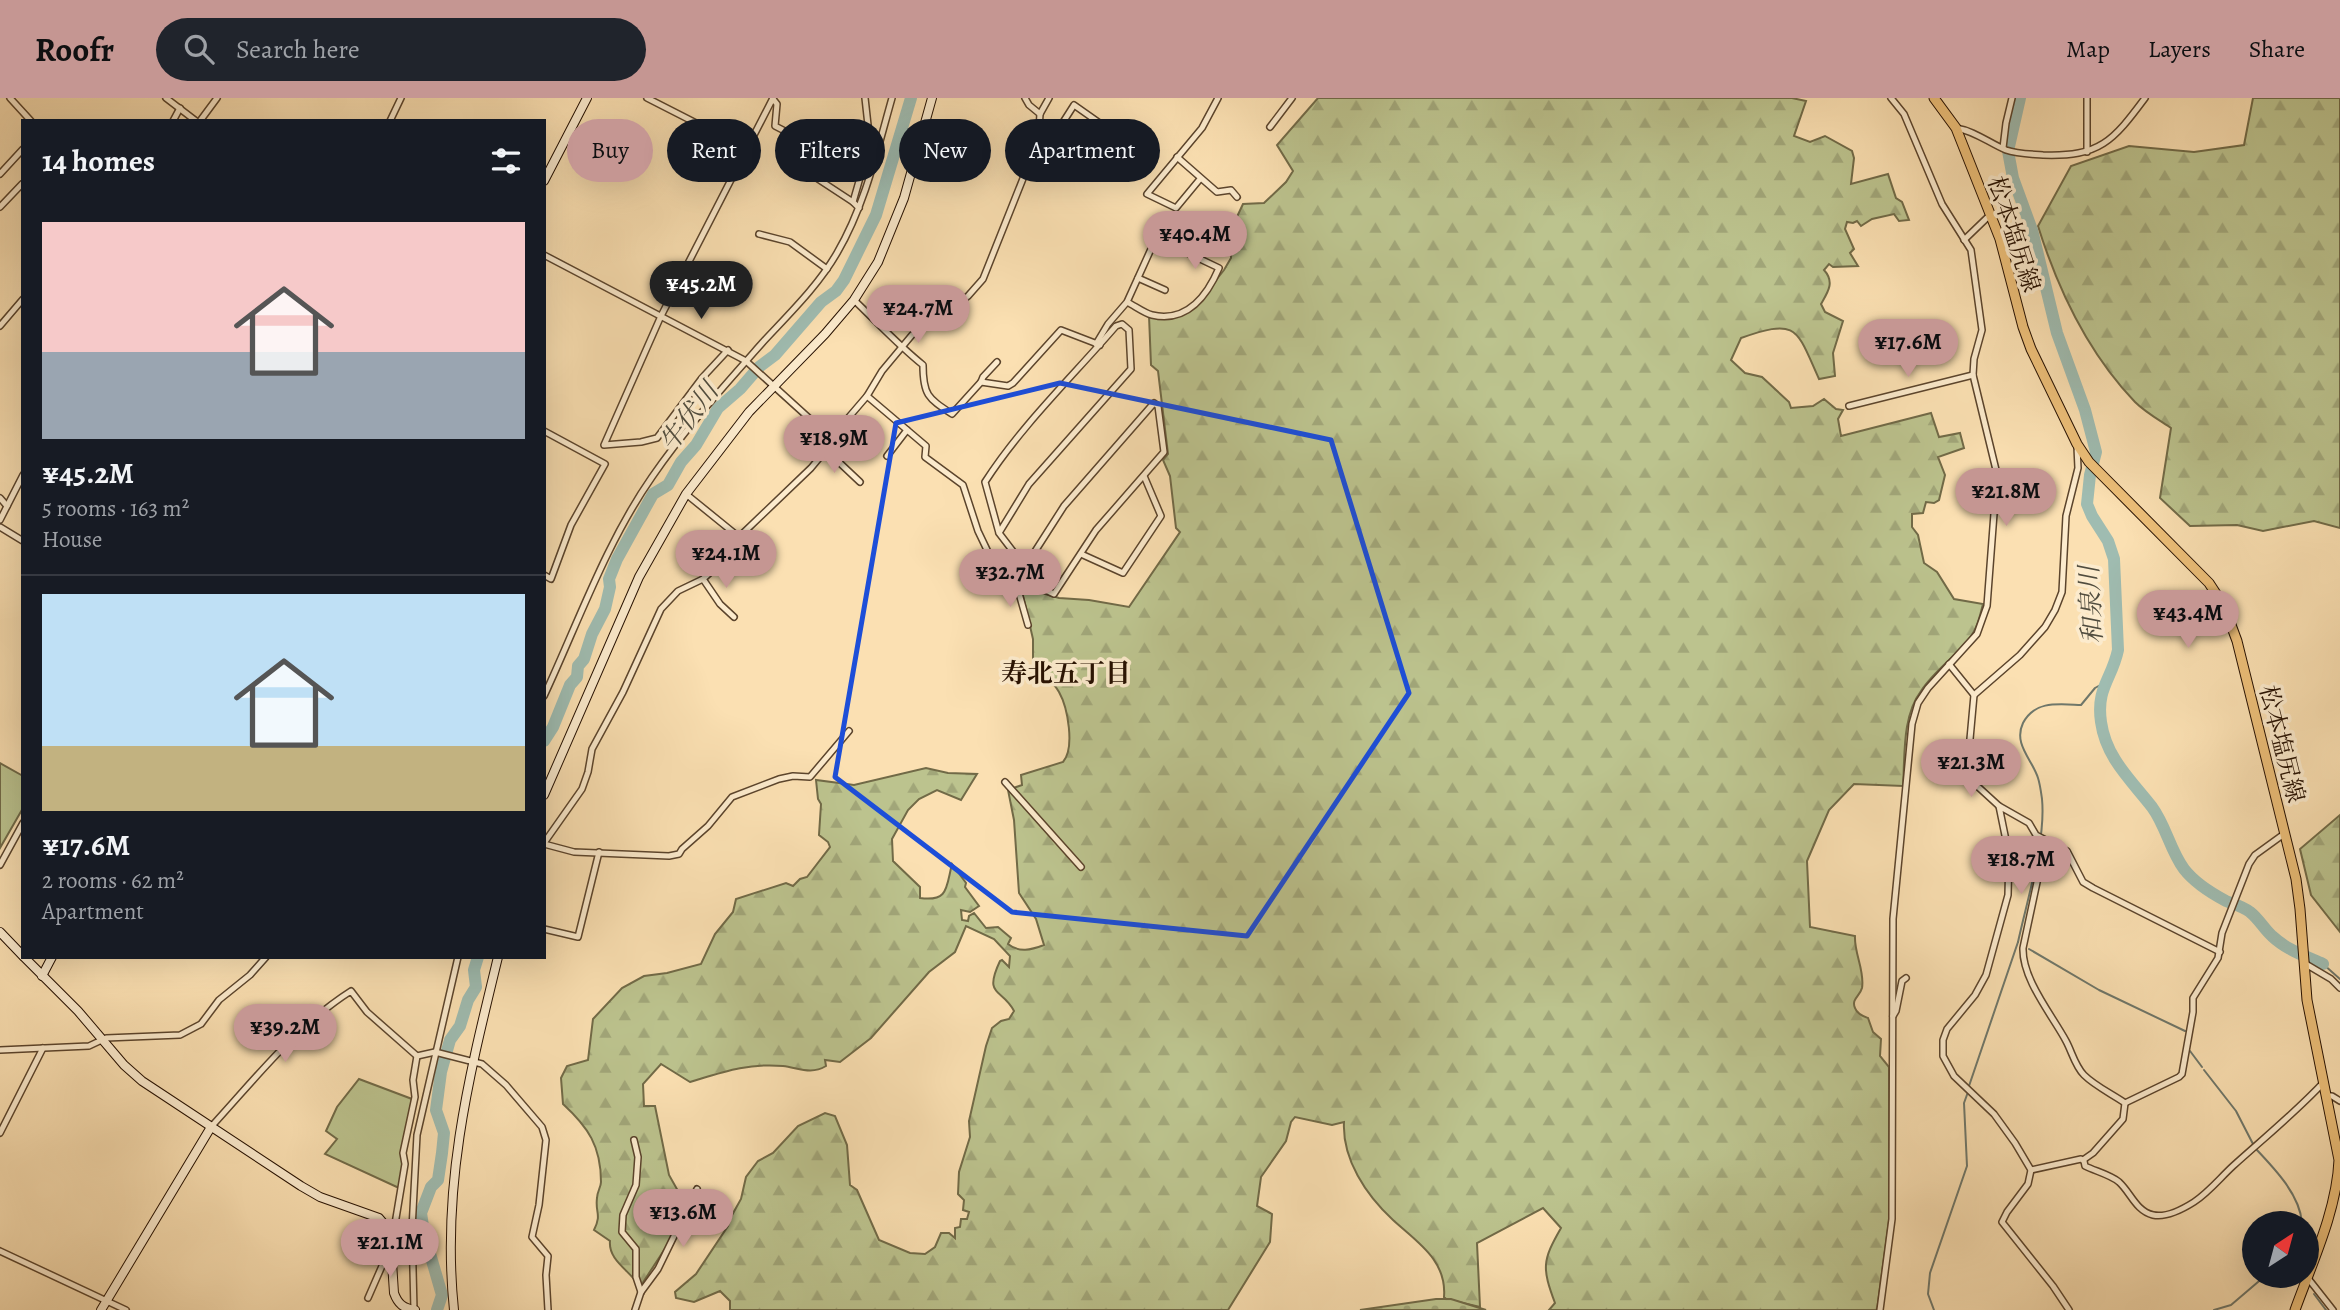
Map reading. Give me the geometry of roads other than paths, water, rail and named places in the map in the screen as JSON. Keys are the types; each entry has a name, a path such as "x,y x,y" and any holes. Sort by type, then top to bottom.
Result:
{"main road":[{"name":"松本塩尻線","path":"1934,98 1956,128 2000,239 2031,349 2077,444 2089,462 2209,583 2224,606 2237,641 2299,899 2307,1000 2337,1144 2338,1175 2319,1242"},
{"name":"松本塩尻線","path":"2295,1310 2303,1288"}],"street":[{"path":"10,98 29,119"},
{"path":"166,98 195,119"},
{"path":"200,119 217,98"},
{"path":"391,119 401,98"},
{"path":"546,177 587,98"},
{"path":"647,98 688,119"},
{"path":"761,122 773,98 777,104 776,119"},
{"path":"864,98 867,119"},
{"path":"546,692 638,498 681,436 827,269 859,208 891,98"},
{"path":"546,790 639,577 686,494 720,447 772,385 825,334 853,300 878,262 904,198 932,98"},
{"path":"1025,98 1040,114"},
{"path":"1040,119 1049,98"},
{"path":"1200,179 1176,208 1147,194 1206,121 1218,98"},
{"path":"1270,127 1292,98"},
{"path":"1880,1310 1892,1219 1892,919 1912,724 1918,703 1928,688 1977,634 1987,606 1997,474 1973,375 1974,359 1982,330 1971,250 1942,204 1904,114 1891,98"},
{"path":"2004,149 2012,98"},
{"path":"2087,98 2087,152"},
{"path":"1956,128 1983,137 2004,149 2025,154 2071,156 2087,152 2110,140 2145,98"},
{"path":"1074,105 1118,136 1099,163 1079,156 1053,138 1074,105"},
{"path":"174,119 180,108"},
{"path":"0,174 21,151"},
{"path":"1177,158 1217,192 1231,190 1237,197"},
{"path":"729,350 702,377 657,438 641,442 604,444 661,316 730,182"},
{"path":"822,182 859,208"},
{"path":"853,202 858,182"},
{"path":"546,840 582,789 592,750 623,692 661,609 678,591 703,579 729,552 739,537 811,468 826,450 831,438 867,396 900,347 912,335 968,296 983,279 1022,182"},
{"path":"0,207 21,185"},
{"path":"1964,240 1991,214"},
{"path":"759,234 790,242 827,269"},
{"path":"1098,344 1108,324 1127,302 1156,238 1219,268 1204,295 1186,312 1174,316 1151,315 1127,302"},
{"path":"546,256 748,362 831,438"},
{"path":"1138,278 1165,290"},
{"path":"853,300 887,331 900,347 923,365 923,386 931,400 952,414 997,362"},
{"path":"0,326 3,317 21,301"},
{"path":"999,533 1030,484 1131,369 1129,330 1122,324 1116,326 1098,344 999,460 985,482 999,533 1041,588"},
{"path":"981,382 1008,386 1013,383 1061,330 1098,344"},
{"path":"1849,406 1973,375"},
{"path":"867,396 926,446 925,457 963,485 978,531 1000,577 1054,594 1096,530 1164,452 1158,406 1154,403 1064,506 1025,567"},
{"path":"887,456 907,430"},
{"path":"546,432 605,464 571,525 551,579 546,576"},
{"path":"2077,444 2078,468 2066,516 2062,592 2045,627 2020,655 1975,695 1968,761 1964,774 1999,806 2029,823 2036,835 2067,851 2083,882 2220,951"},
{"path":"826,450 860,482"},
{"path":"1081,554 1123,573 1161,516 1144,476"},
{"path":"0,520 21,479"},
{"path":"686,494 739,537"},
{"path":"0,498 7,506"},
{"path":"0,527 21,540"},
{"path":"703,579 720,604 734,617"},
{"path":"1016,583 1028,625"},
{"path":"2161,606 2154,610 2190,637 2202,621 2224,606"},
{"path":"1950,664 1975,695"},
{"path":"546,674 552,679"},
{"path":"546,844 573,852 669,856 680,854 733,797 779,779 810,777 849,731"},
{"path":"1005,782 1081,867"},
{"path":"1999,806 2009,855 2008,895 1986,975 1975,995 1947,1030 1943,1040 1943,1056 1954,1076 1994,1114 2031,1170 2028,1184 2002,1222 2069,1310"},
{"path":"0,865 21,827"},
{"path":"2124,1103 2182,1074 2193,998 2218,958 2222,933 2249,864 2255,855 2284,834"},
{"path":"2046,840 2024,948 2024,961 2041,1000 2064,1037 2081,1072 2124,1103"},
{"path":"546,929 578,937 599,852"},
{"path":"0,932 21,955"},
{"path":"2303,958 2340,988"},
{"path":"25,959 78,1011 124,1065 142,1081 310,1192 379,1218 390,1231 394,1293 397,1301 407,1309 414,1310 412,1229 417,1135 458,959"},
{"path":"42,976 51,959"},
{"path":"0,1050 89,1046 106,1038 169,1037 190,1031 201,1024 219,1000 250,975 264,959"},
{"path":"454,1310 450,1263 454,1165 470,1061 497,959"},
{"path":"1892,1017 1896,1012 1902,981 1906,978"},
{"path":"101,1310 211,1127 277,1053 337,1000 351,991 367,1012 417,1056"},
{"path":"0,1133 43,1048"},
{"path":"417,1056 435,1052 482,1064 506,1085 542,1127 546,1140 540,1205 531,1237 548,1256 545,1275 548,1310"},
{"path":"390,1231 395,1224 405,1164 403,1153 415,1097 417,1056"},
{"path":"2083,1160 2085,1166 2118,1180 2132,1199 2149,1214 2172,1213 2207,1192 2238,1161 2297,1111 2324,1082"},
{"path":"2327,1096 2340,1101"},
{"path":"2031,1170 2083,1160 2093,1153 2123,1119 2124,1103"},
{"path":"634,1140 638,1157 636,1185 623,1215 622,1232 636,1249 636,1277 640,1292"},
{"path":"635,1310 640,1292 659,1269 697,1189"},
{"path":"368,1298 391,1250"},
{"path":"0,1251 126,1310"},
{"path":"2316,1288 2333,1310"}],"waterway":[{"name":"牛伏川","path":"546,738 570,685 577,677 578,666 584,659 592,634 605,609 609,579 617,559 653,494 668,485 718,408 740,389 759,367 775,355 844,280 876,215 911,98"},
{"name":"和泉川","path":"2020,98 2008,151 2013,178 2032,230 2057,333 2085,410 2096,452 2087,504 2108,541 2114,559 2118,650 2103,692 2100,710 2108,747 2120,768 2157,814 2179,862 2188,874 2226,901 2250,912 2284,945 2323,964"},
{"path":"2018,942 2039,852 2042,815 2039,780 2020,738 2023,723 2034,710 2041,707 2056,704 2081,705 2095,688 2104,683"},
{"path":"1969,1086 2018,942"},
{"path":"2029,949 2099,990 2185,1031"},
{"name":"牛伏川","path":"437,1310 442,1295 421,1213 431,1187 438,1180 442,1153 444,1133 436,1110 441,1072 450,1040 460,1026 468,1000 476,987 474,970 477,959"},
{"name":"和泉川","path":"2323,964 2340,979"},
{"path":"2190,1051 2202,1067"},
{"path":"2204,1070 2236,1111 2253,1144"},
{"path":"1934,1310 1928,1294 1930,1273 1967,1166 1964,1103 1968,1092"},
{"path":"2256,1149 2292,1193 2299,1211"},
{"path":"2214,1310 2231,1305 2251,1288"},
{"path":"2314,1294 2326,1310"}],"district":[{"name":"寿北五丁目","path":"1066,673"}]}
